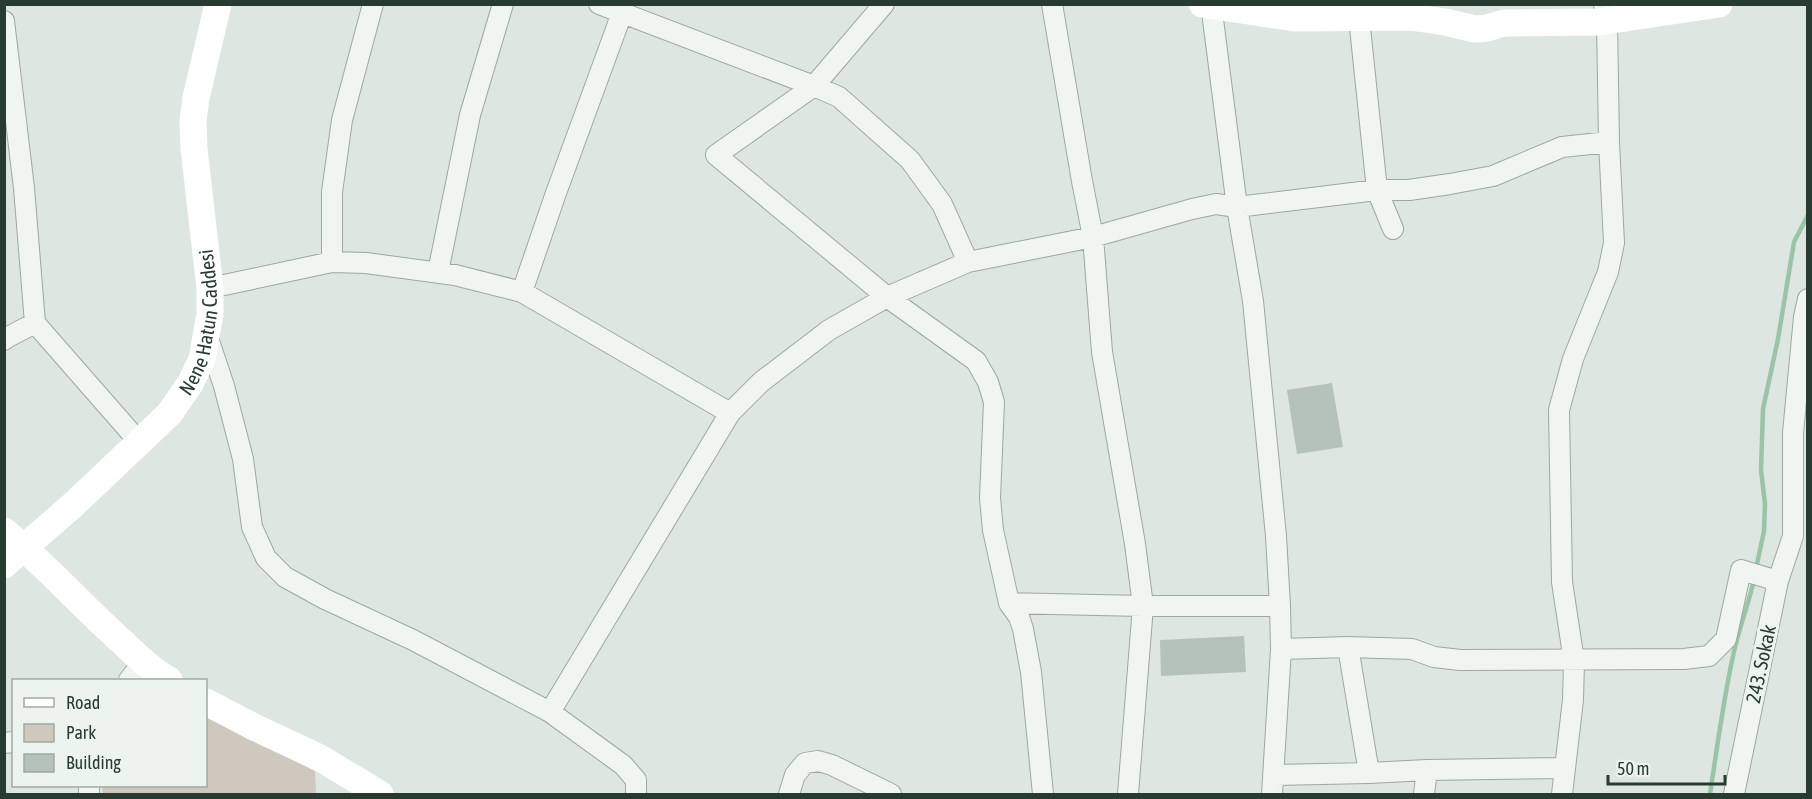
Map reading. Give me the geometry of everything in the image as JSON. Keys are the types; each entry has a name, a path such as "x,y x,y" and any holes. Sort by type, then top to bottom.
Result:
{"street":[{"name":"Nene Hatun Caddesi","path":"4,565 26,548 169,414 190,384 202,359 210,314 210,288 194,149 193,121 196,98 218,4"},
{"path":"332,262 332,192 342,120 373,4"},
{"path":"438,272 470,114 503,4"},
{"path":"599,4 814,86 839,98 910,160 942,204 968,262"},
{"path":"884,4 814,86 716,154 886,297 975,361 988,382 993,402 990,498 993,530 1009,603 1019,617 1025,640 1031,672 1044,795"},
{"path":"1052,4 1093,237 1102,352 1135,544 1143,606 1128,795"},
{"path":"1565,768 1369,773 1273,785 1281,649 1276,536 1253,301 1208,5 1295,18 1410,17 1475,29 1504,23 1719,4"},
{"path":"522,292 622,13"},
{"path":"1562,795 1573,700 1574,661 1562,582 1559,410 1573,359 1608,272 1614,243 1608,142 1605,13"},
{"path":"1359,18 1377,190 1393,229"},
{"path":"4,21 24,188 34,323 140,443"},
{"path":"550,712 730,413 760,382 829,330 886,297 968,262 1093,237 1192,209 1216,204 1237,207 1377,190 1409,190 1493,176 1562,147 1608,142"},
{"path":"210,288 332,262 366,263 438,272 522,292 730,413"},
{"name":"243. Sokak","path":"1734,795 1778,581 1800,538 1793,433 1804,316 1808,299"},
{"path":"4,340 34,323"},
{"path":"207,336 224,386 243,459 252,527 266,558 285,577 325,599 413,640 550,712 623,765 636,780 636,795"},
{"path":"4,531 26,548 96,618 136,671 162,679"},
{"path":"1281,649 1348,647 1412,649 1434,657 1460,660 1574,661 1684,659 1709,656 1726,639 1741,570 1778,581"},
{"path":"1009,603 1280,606"},
{"path":"1348,647 1369,773"},
{"path":"207,703 320,758 380,795"},
{"path":"789,795 795,775 805,763 818,761 832,765 891,795"},
{"path":"1424,795 1427,771"}],"green space":[{"path":"207,716 315,771 316,794 103,794 102,787 207,787"}],"building":[{"path":"1332,383 1343,447 1297,454 1287,390"},
{"path":"1244,636 1246,672 1161,676 1160,640"}],"waterway":[{"path":"1756,569 1764,531 1765,504 1761,470 1763,409 1778,339 1794,242 1808,215"},
{"path":"1710,794 1729,673 1754,580"}]}
